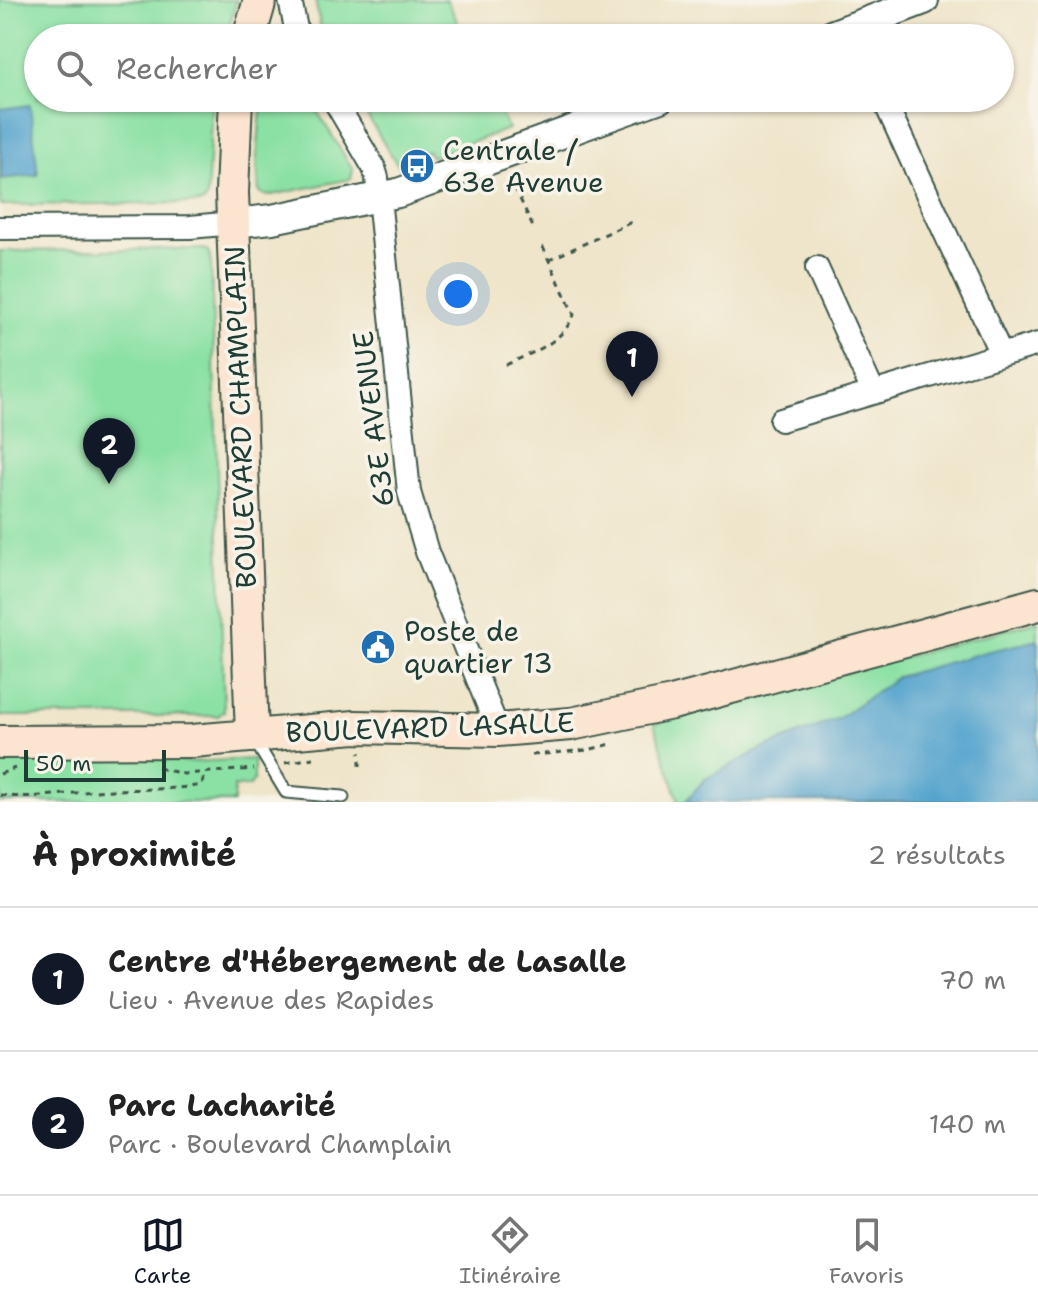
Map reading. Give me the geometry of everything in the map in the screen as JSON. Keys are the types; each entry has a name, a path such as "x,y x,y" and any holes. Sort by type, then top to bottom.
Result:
{"main road":[{"path":"253,24 260,0"},
{"name":"BOULEVARD CHAMPLAIN","path":"235,112 232,155 252,736"},
{"name":"BOULEVARD LASALLE","path":"0,742 192,741 355,727 498,730 571,724 642,711 1038,604"}],"street":[{"path":"290,0 295,24"},
{"path":"873,24 924,0"},
{"name":"63E AVENUE","path":"341,112 374,168 409,492 427,552 498,730"},
{"path":"0,228 190,227 272,219 418,187 622,112"},
{"path":"889,112 1001,354"},
{"path":"817,268 873,392"},
{"path":"781,420 1038,344"}],"lane":[{"path":"252,736 286,792 343,797"}],"path":[{"path":"510,177 533,227"},
{"path":"549,260 636,220"},
{"path":"506,365 557,341 574,315 541,243"},
{"path":"360,752 360,766"},
{"path":"0,795 15,797 174,789 202,785 204,774"}],"green space":[{"path":"0,0 237,0 229,24 24,24 24,112 211,112 207,199 202,203 0,205"},
{"path":"315,0 447,0 458,24 320,24"},
{"path":"261,112 318,112 353,170 351,179 267,196 259,192 257,159"},
{"path":"365,112 500,112 508,129 431,157 428,151 417,155 419,161 399,167"},
{"path":"204,249 211,260 224,711 218,716 0,716 0,251"},
{"path":"1038,621 1038,641 760,750 705,779 685,802 679,802 654,724"},
{"path":"0,753 151,756 186,762 254,759 254,780 250,786 234,787 234,802 0,802"}],"water":[{"path":"24,106 24,112 31,112 38,175 1,179 0,109"},
{"path":"1038,640 1038,802 685,802 705,779 760,750 839,718 897,677"}],"place":[{"name":"Centrale / 63e Avenue","path":"417,166"},
{"name":"Centre d'Hébergement de Lasalle","path":"632,397"},
{"name":"Parc Lacharité","path":"109,484"},
{"name":"Poste de quartier 13","path":"378,647"}]}
